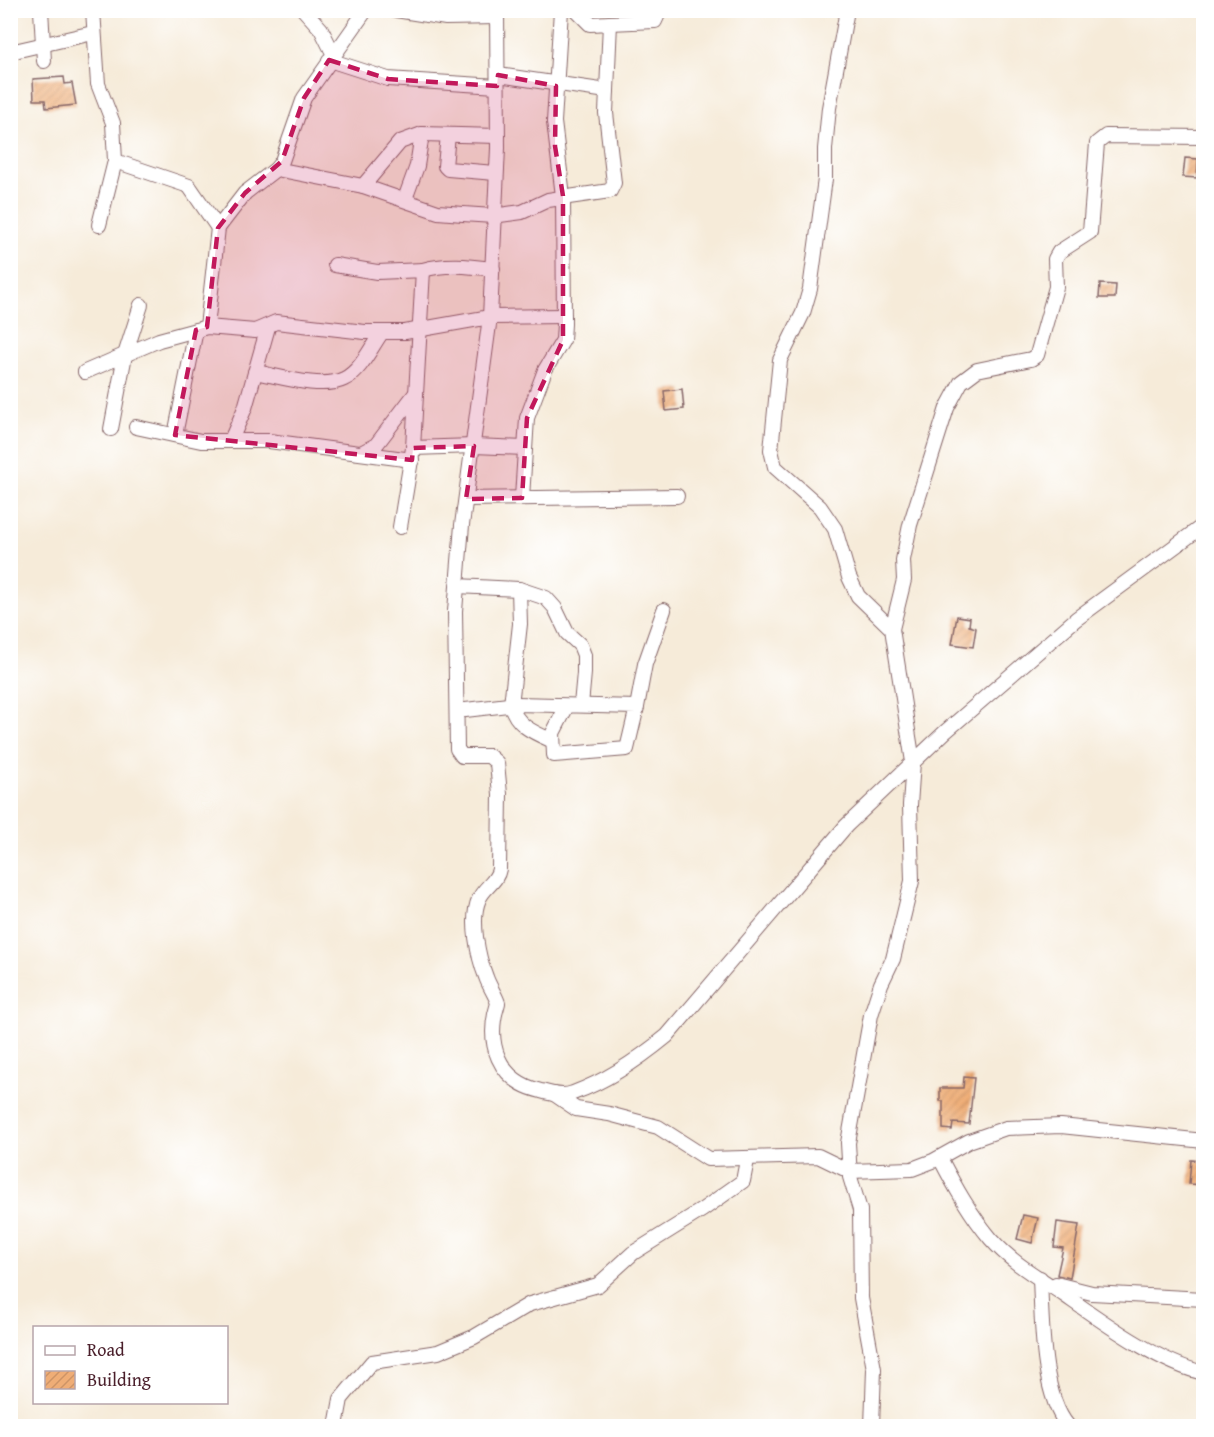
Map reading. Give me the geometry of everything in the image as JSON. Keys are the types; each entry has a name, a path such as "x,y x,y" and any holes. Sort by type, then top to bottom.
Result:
{"street":[{"path":"41,10 45,43 44,61"},
{"path":"93,10 98,84 113,123 115,161 99,225"},
{"path":"304,10 321,29 331,57 388,79 497,81 608,91"},
{"path":"175,435 201,329 218,228 245,193 276,169 282,161 304,98 366,10"},
{"path":"396,10 414,15 497,14 498,135 490,317 457,586 455,660 457,749 462,756 489,756 497,763 501,794 499,869 497,877 486,887 476,908 477,939 486,978 498,1003 494,1016 493,1048 501,1067 511,1078 524,1086 554,1094 571,1094 642,1056 667,1036 846,826 913,762 1076,619 1203,525"},
{"path":"522,498 527,418 546,370 562,340 564,316 563,196 555,146 561,10"},
{"path":"576,10 590,24 655,21 660,10"},
{"path":"847,10 829,108 824,197 810,289 802,313 780,360 771,458 775,467 825,514 835,529 849,577 858,596 892,629 896,641 897,671 913,762 910,805 912,881 893,959 881,984 871,1015 848,1143 849,1171 860,1210 861,1298 874,1369 872,1426"},
{"path":"276,169 363,186 438,212 494,216 522,212 563,196 610,191 614,183 606,112 610,23"},
{"path":"10,51 93,33"},
{"path":"363,186 400,142 422,134 498,135"},
{"path":"405,200 417,166 422,134"},
{"path":"448,135 445,166 448,170 495,173"},
{"path":"892,629 904,580 903,560 910,525 947,408 961,382 977,370 1031,359 1040,350 1056,287 1055,259 1059,252 1090,232 1097,143 1106,136 1203,137"},
{"path":"115,161 189,186 218,228"},
{"path":"335,265 377,272 423,270 435,266 465,266 493,270"},
{"path":"400,527 413,454 423,270"},
{"path":"111,429 125,355 141,305"},
{"path":"85,372 159,340 201,329 255,332 276,322 382,332 418,329 490,317 564,316"},
{"path":"231,440 245,408 268,327"},
{"path":"255,372 332,383 345,379 361,364 382,332"},
{"path":"361,453 376,445 415,393"},
{"path":"136,427 201,441 231,440 361,453 413,454 474,446 525,448"},
{"path":"466,499 677,496"},
{"path":"457,586 519,589 546,598 555,608 567,633 580,645 584,664 574,706 553,733 554,755 627,750 645,664 664,610"},
{"path":"519,589 520,624 511,705 513,713 525,728 553,741"},
{"path":"457,711 511,705 638,706"},
{"path":"554,1094 576,1110 609,1113 658,1127 708,1159 747,1160 818,1156 849,1171 912,1168 940,1158 969,1141 1006,1128 1061,1126 1203,1141"},
{"path":"940,1158 966,1207 993,1241 1025,1270 1112,1327 1185,1369 1203,1373"},
{"path":"336,1426 340,1399 372,1362 438,1352 474,1337 530,1304 598,1286 633,1253 702,1210 743,1181 747,1160"},
{"path":"1040,1278 1066,1288 1092,1293 1203,1299"},
{"path":"1040,1278 1043,1334 1052,1388 1063,1421 1068,1426"}],"highlighted area":[{"path":"329,60 388,79 497,86 498,75 556,86 555,146 563,196 563,340 527,418 522,498 466,499 474,446 413,448 412,460 175,435 196,330 207,327 218,228 245,193 282,161 304,98"}],"building":[{"path":"64,77 65,84 72,83 76,105 46,108 45,100 34,100 33,79"},
{"path":"1185,158 1198,159 1197,178 1183,177"},
{"path":"1100,284 1116,285 1115,298 1099,298"},
{"path":"682,389 684,409 666,411 664,391"},
{"path":"957,616 970,618 969,626 976,628 973,647 952,644"},
{"path":"964,1077 974,1078 969,1124 953,1123 952,1130 943,1129 943,1101 940,1101 940,1088 963,1088"},
{"path":"1191,1160 1203,1161 1203,1185 1189,1184"},
{"path":"1023,1215 1038,1218 1032,1243 1017,1239"},
{"path":"1057,1222 1079,1225 1070,1278 1057,1275 1063,1248 1054,1247"}]}
